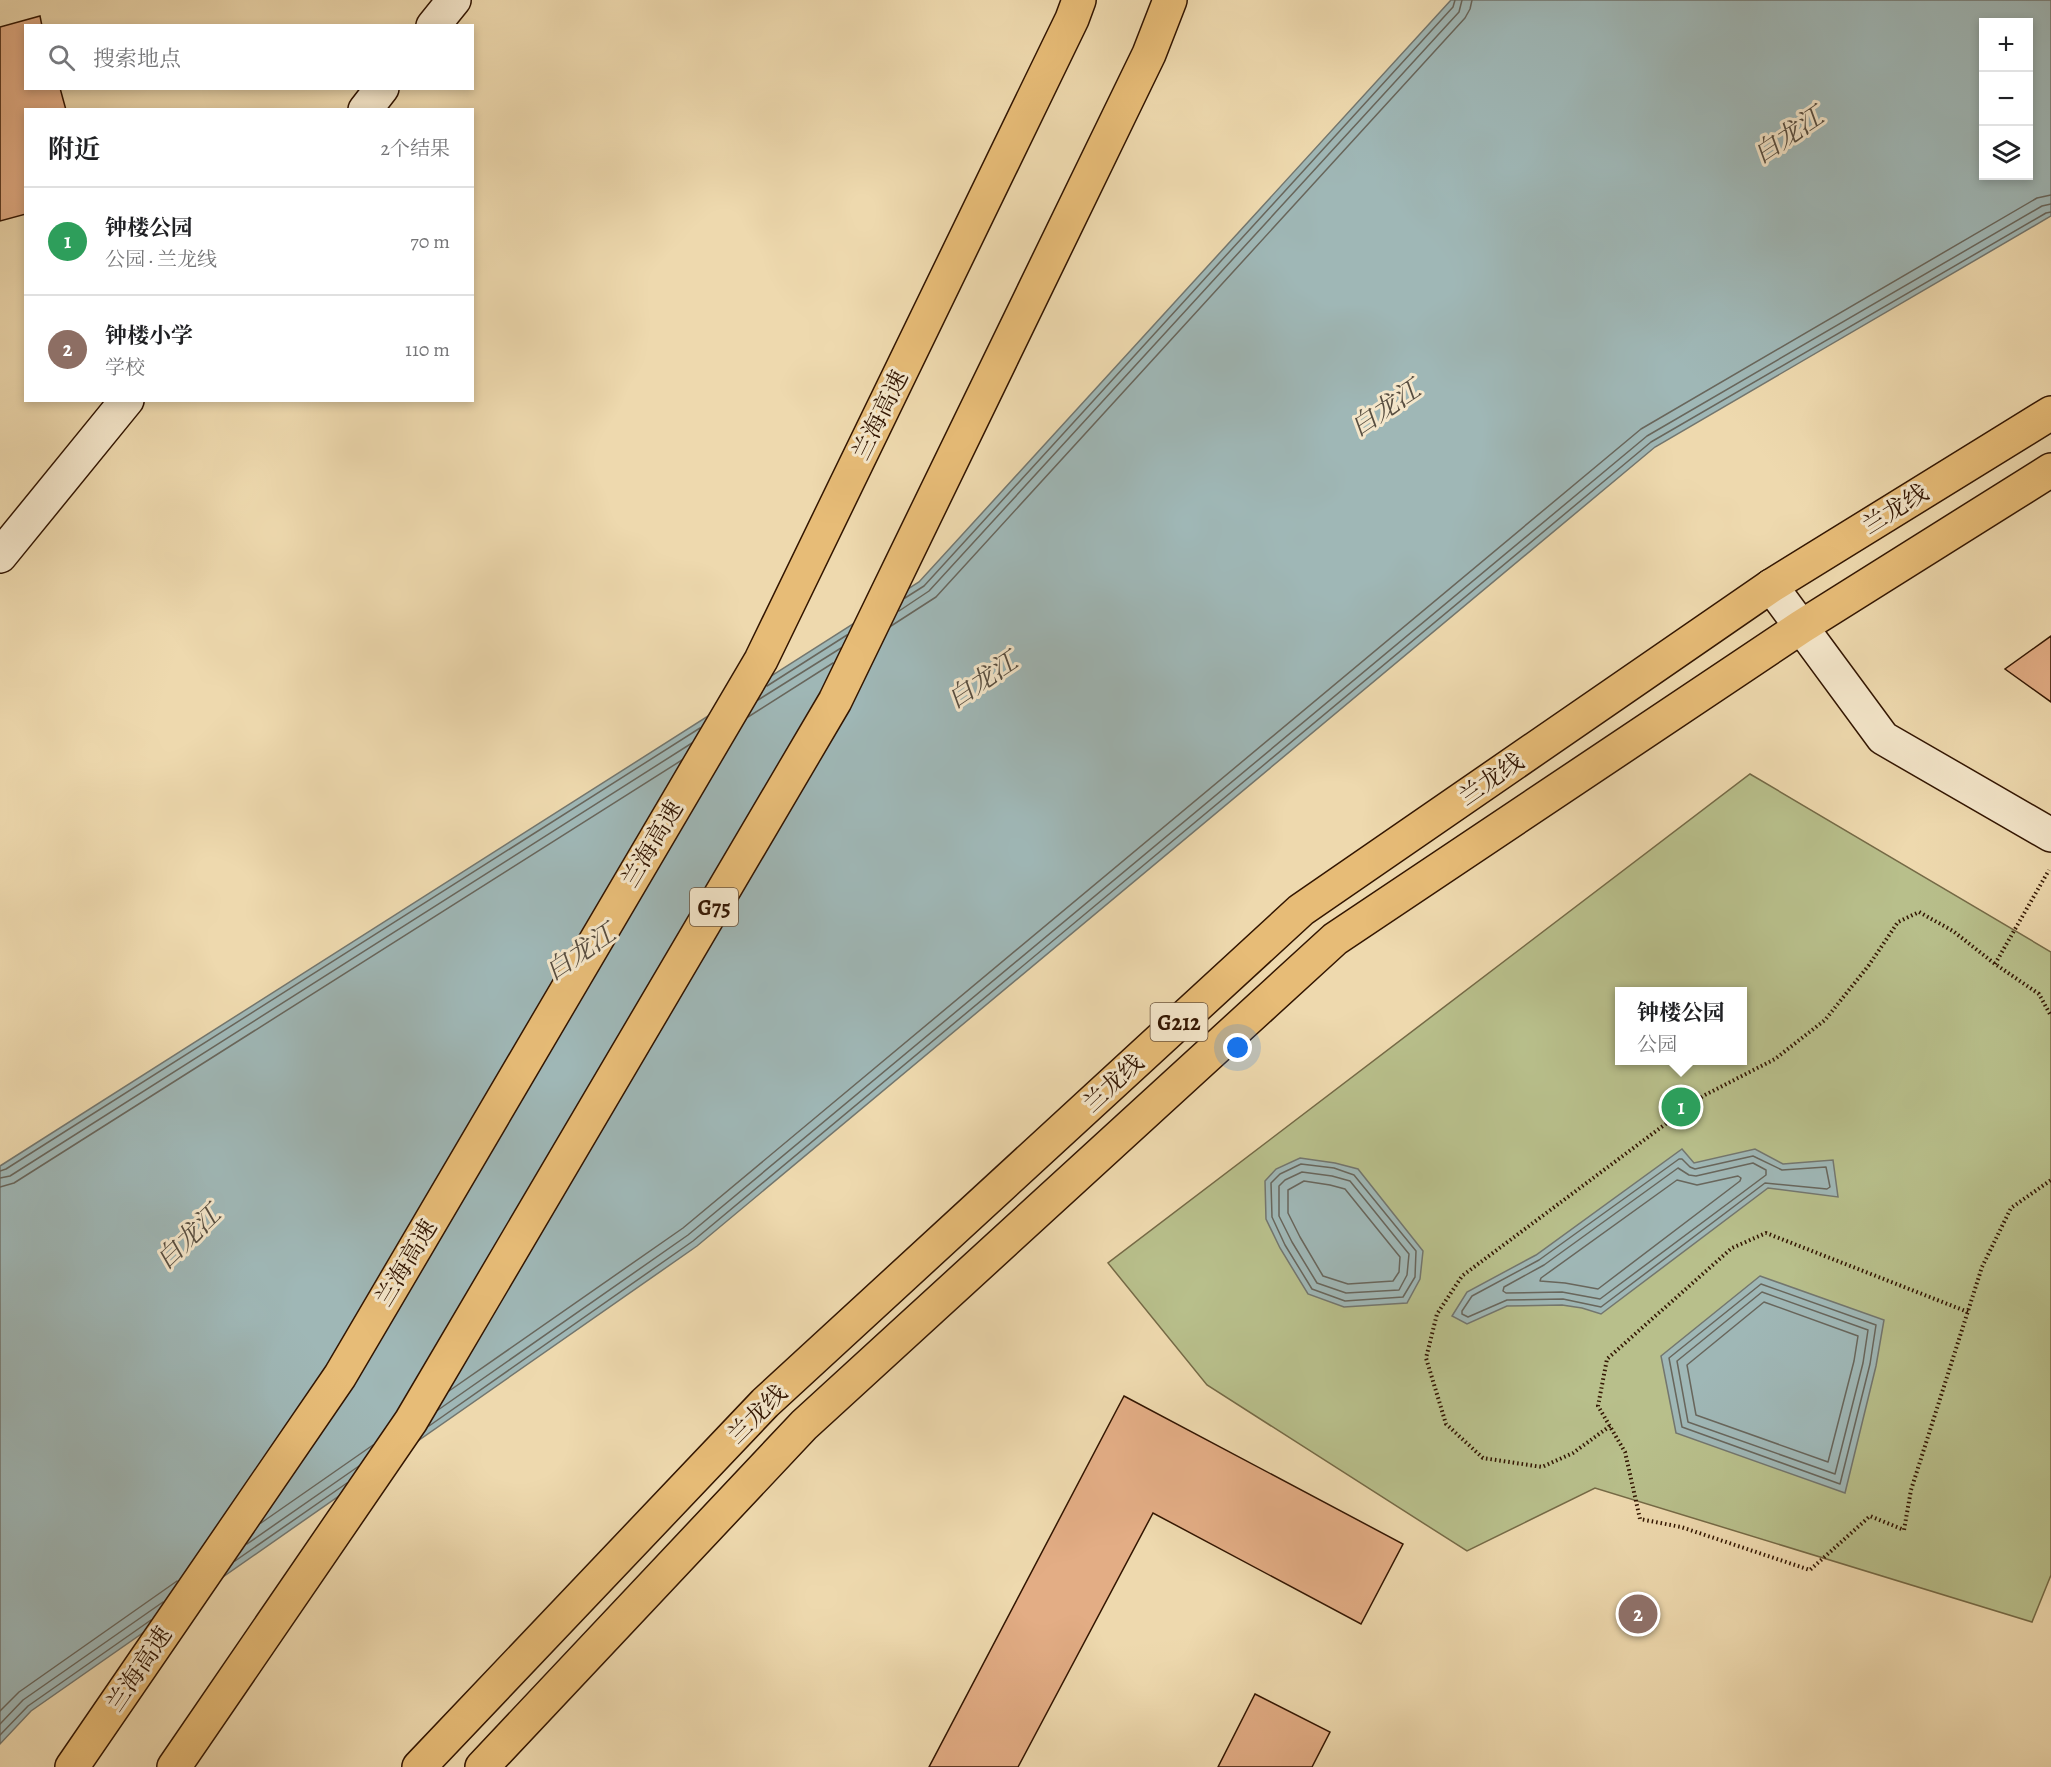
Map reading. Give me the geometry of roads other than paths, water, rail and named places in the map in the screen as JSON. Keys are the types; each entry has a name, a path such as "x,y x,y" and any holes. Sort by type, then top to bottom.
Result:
{"highway":[{"name":"兰海高速","path":"72,1767 340,1376 761,660 1072,19 1079,0"},
{"name":"G75","path":"174,1767 411,1421 835,701 1149,54 1170,0"},
{"name":"兰龙线","path":"419,1767 765,1403 1301,910 1771,586 2051,413"},
{"name":"兰龙线","path":"482,1767 804,1425 1335,939 1801,627 2051,470"}],"street":[{"path":"435,24 454,0"},
{"path":"367,108 380,90"},
{"path":"0,556 125,402"},
{"path":"1771,586 1883,738 2051,835"}],"water":[{"name":"白龙江","path":"1451,0 2051,0 2051,216 1655,447 697,1246 31,1711 0,1744 0,1166 919,582"},
{"path":"1682,1149 1694,1163 1755,1149 1783,1164 1833,1160 1838,1197 1768,1188 1601,1314 1562,1305 1507,1306 1467,1324 1452,1316 1467,1292 1536,1255"},
{"path":"1300,1158 1358,1169 1423,1251 1420,1279 1407,1303 1344,1307 1308,1294 1280,1248 1266,1219 1265,1181 1276,1169"},
{"path":"1760,1276 1884,1320 1876,1366 1845,1493 1676,1433 1661,1356"}],"place":[{"name":"钟楼公园","path":"1681,1107"},
{"name":"钟楼小学","path":"1638,1614"}]}
